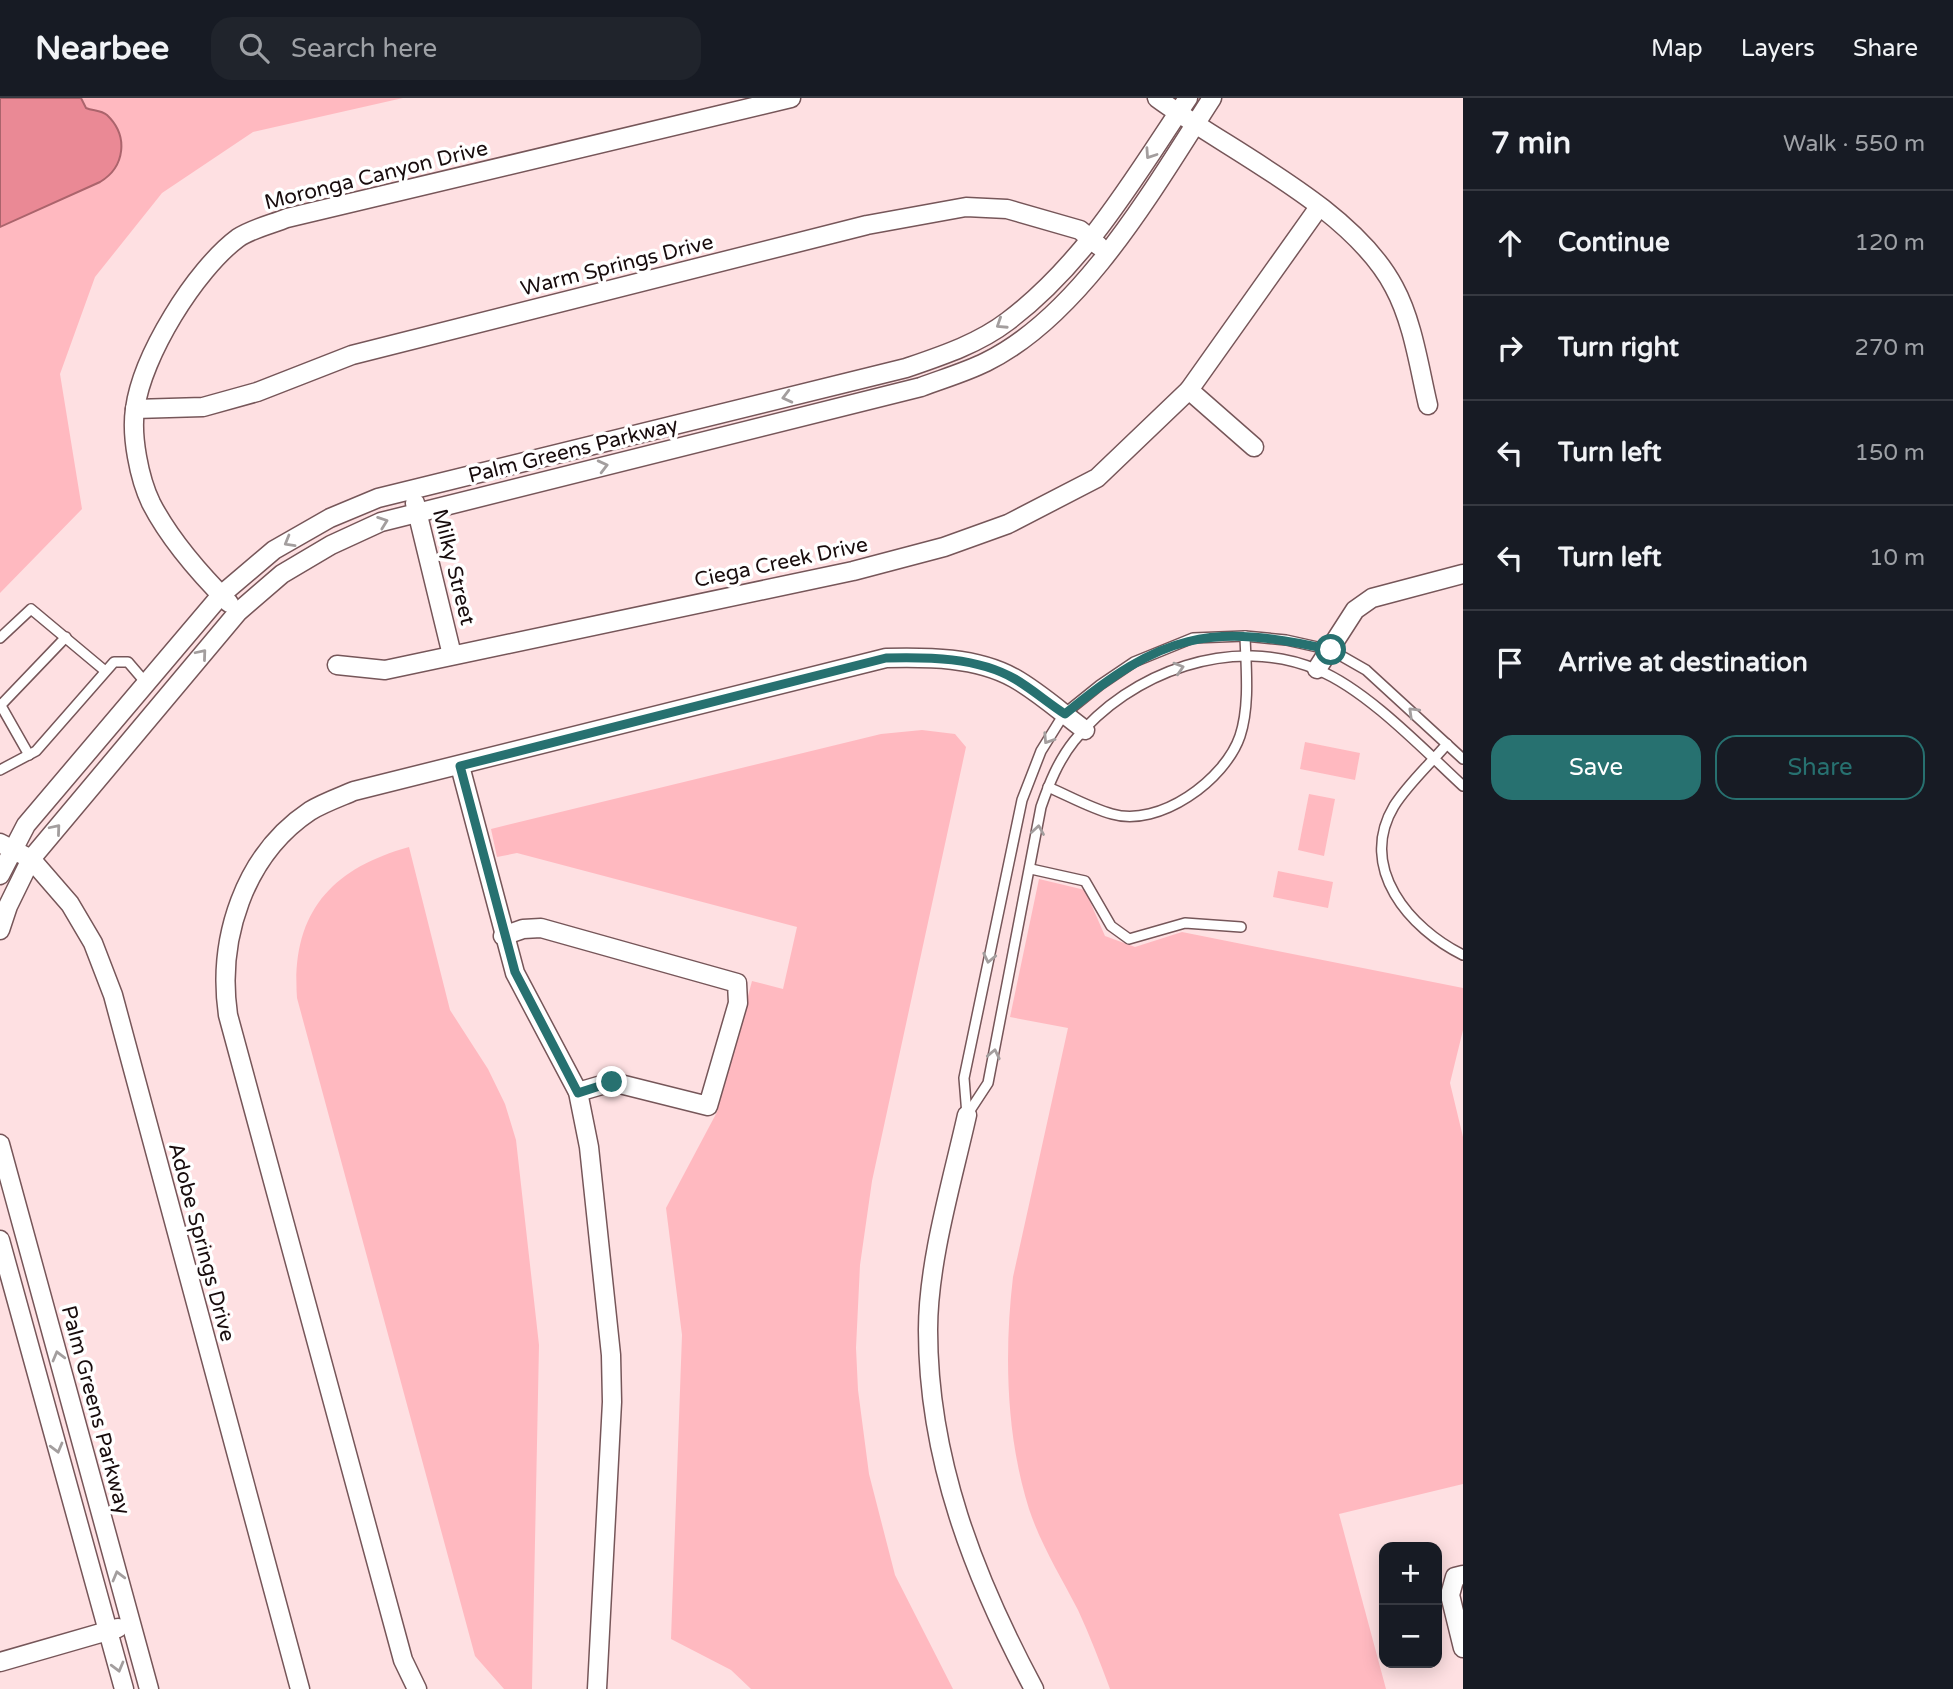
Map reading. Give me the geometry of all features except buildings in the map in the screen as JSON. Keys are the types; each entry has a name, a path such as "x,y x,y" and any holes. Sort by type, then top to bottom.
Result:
{"street":[{"name":"Moronga Canyon Drive","path":"238,612 176,542 150,501 137,452 135,409 152,357 191,286 238,237 287,218 791,98"},
{"path":"1157,98 1183,105 1195,124 1319,207 1364,244 1394,287 1410,334 1428,405"},
{"name":"Palm Greens Parkway","path":"0,930 8,906 31,859 238,612 282,574 331,545 382,522 921,387 986,362 1029,334 1077,290 1107,252 1212,98"},
{"name":"Palm Greens Parkway","path":"0,875 7,846 221,595 274,550 330,518 378,498 906,368 958,350 1006,322 1062,274 1092,240 1183,105"},
{"name":"Warm Springs Drive","path":"135,409 203,407 257,392 352,355 867,225 966,206 1007,209 1080,230 1107,252"},
{"name":"Ciega Creek Drive","path":"337,665 385,670 853,571 944,547 1008,524 1097,478 1189,390 1319,207"},
{"path":"1189,390 1254,447"},
{"name":"Milky Street","path":"411,489 452,655"},
{"path":"1317,669 1355,610 1372,598 1463,574"},
{"path":"417,1689 403,1660 228,1015 224,985 230,938 241,895 272,844 311,811 354,791 886,658 924,657 971,663 1014,678 1085,730"},
{"path":"460,766 503,936 515,972 578,1093 589,1147 611,1355 612,1402 597,1689"},
{"name":"Adobe Springs Drive","path":"7,846 31,859 70,904 93,943 113,995 300,1689"},
{"path":"503,936 523,929 541,928 737,983 738,1003 708,1107 612,1082 578,1093"},
{"path":"967,1115 938,1245 928,1328 932,1408 943,1472 981,1581 1034,1689"},
{"name":"Palm Greens Parkway","path":"0,1144 149,1689"},
{"path":"0,1240 124,1689"},
{"path":"1459,1576 1450,1595 1463,1648"},
{"path":"0,1662 131,1623"}],"lane":[{"path":"0,638 31,609 104,670"},
{"path":"1048,787 1113,815 1127,816 1161,810 1182,799 1213,775 1229,758 1240,737 1244,717 1245,636"},
{"path":"967,1115 964,1078 1022,800 1041,751 1065,714 1100,685 1166,647 1193,638 1245,636 1286,640 1331,650 1366,670 1463,759"},
{"path":"29,755 0,705 66,637"},
{"path":"967,1115 988,1083 1041,807 1048,787 1074,741 1116,700 1144,682 1176,668 1245,656 1257,655 1317,669 1353,690 1463,786"},
{"path":"0,770 36,751 104,670 114,662 128,662 146,683"},
{"path":"1447,744 1393,808 1383,839 1384,868 1396,901 1414,922 1438,943 1463,955"},
{"path":"1031,869 1085,881 1111,926 1129,939 1185,923 1241,928"}],"shaded area":[{"path":"0,98 403,98 253,132 162,193 95,277 60,374 82,509 0,593"},
{"path":"0,98 81,98 86,108 107,115 119,132 121,151 115,168 100,182 0,227"},
{"path":"922,730 955,734 966,747 872,1181 860,1265 856,1348 858,1390 869,1474 895,1575 953,1689 751,1689 731,1670 671,1639 682,1335 666,1208 717,1112 752,981 783,989 797,927 517,853 497,857 491,829 881,734"},
{"path":"1305,742 1360,753 1355,780 1300,769"},
{"path":"1309,794 1335,799 1324,856 1298,850"},
{"path":"409,847 450,1010 488,1069 505,1104 516,1140 539,1345 532,1689 504,1689 475,1656 297,998 297,968 301,942 309,919 321,899 337,882 357,868 381,856"},
{"path":"1278,871 1333,882 1328,908 1273,897"},
{"path":"1039,879 1085,890 1105,936 1135,947 1182,932 1463,988 1463,1030 1450,1083 1463,1137 1463,1484 1339,1514 1386,1689 1110,1689 1078,1610 1039,1535 1029,1509 1011,1424 1008,1335 1013,1277 1068,1028 1010,1017"}],"route":[{"path":"612,1082 578,1093 515,972 503,936 460,766 886,658 924,657 971,663 1014,678 1065,714 1100,685 1134,663 1166,647 1193,638 1245,636 1286,640 1331,650"}]}
